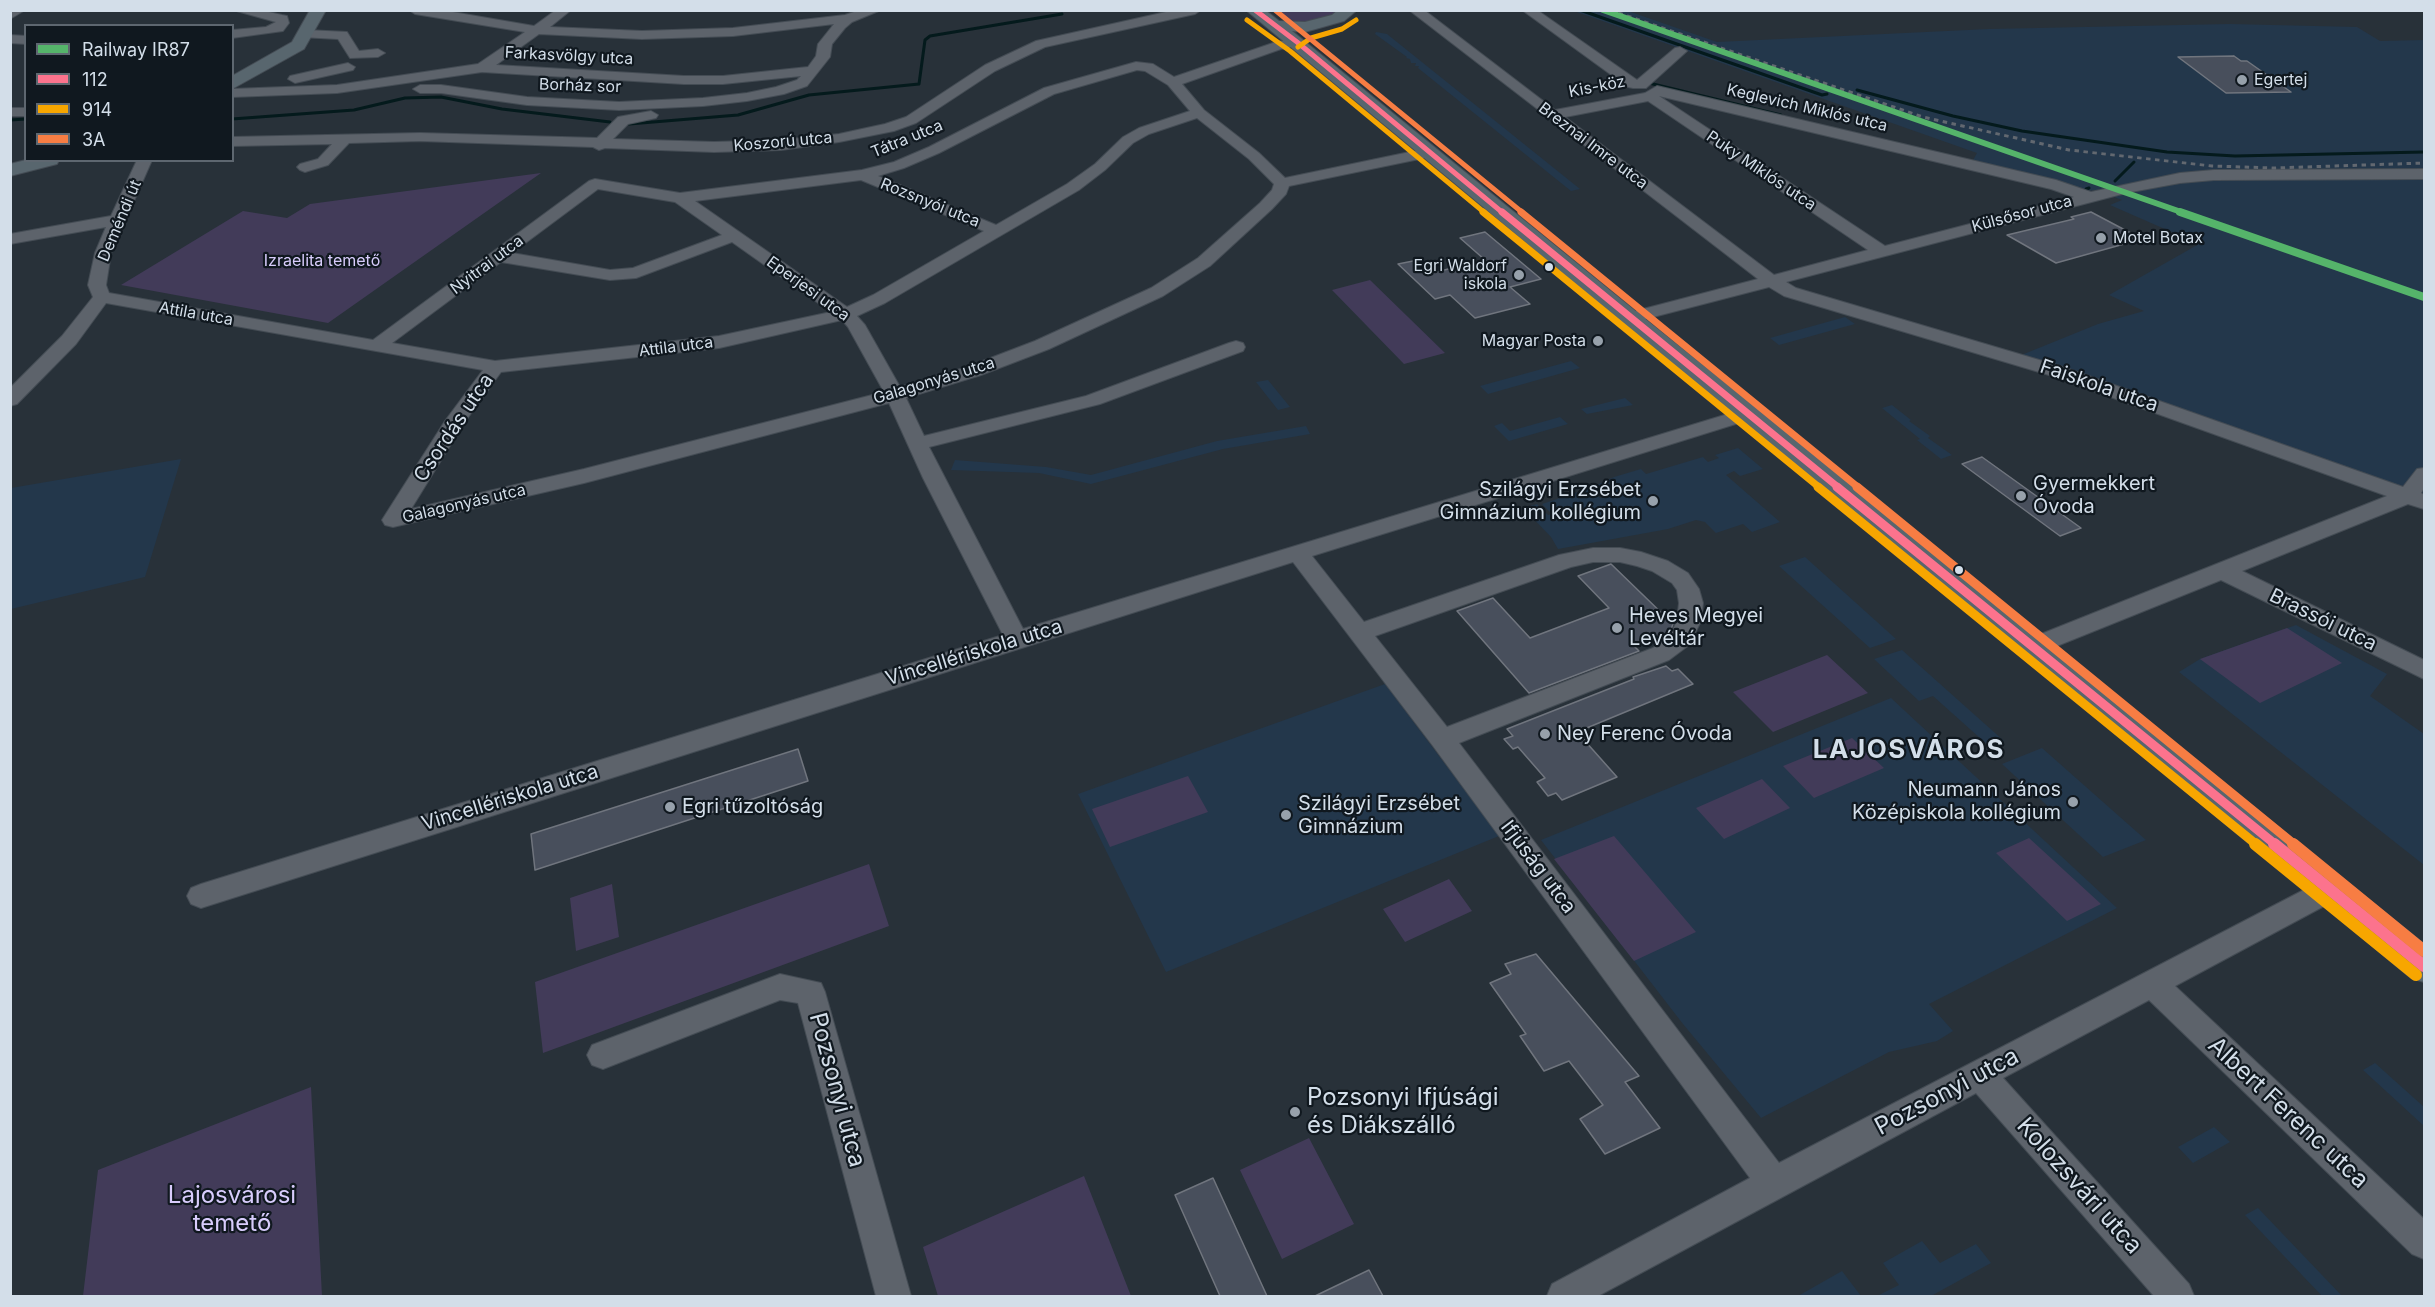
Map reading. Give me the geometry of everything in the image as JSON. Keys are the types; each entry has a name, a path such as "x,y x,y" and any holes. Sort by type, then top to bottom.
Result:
{"main road":[{"path":"234,83 288,52 306,34 318,10"},
{"path":"1254,10 1288,34 1630,318 2424,966"},
{"path":"1268,10 1288,34"},
{"path":"1288,34 1338,18 1348,10"},
{"path":"10,170 42,162"}],"street":[{"path":"10,15 19,10"},
{"path":"415,10 536,30 642,35 692,34 847,19 875,10"},
{"path":"482,68 565,10"},
{"name":"Koszorú utca","path":"234,142 420,137 599,145 703,147 781,145 881,130 911,120 990,68 1041,44 1195,10"},
{"name":"Breznai Imre utca","path":"1415,10 1771,280"},
{"name":"Puky Miklós utca","path":"1528,10 1633,84 1649,90 1881,251"},
{"path":"234,34 266,32 278,28 283,22 282,19 240,11"},
{"path":"814,70 823,57 828,39 847,19"},
{"path":"306,34 342,35 355,55 378,54"},
{"path":"1288,34 1278,46 1173,82 1199,113 1254,156 1282,183 1429,153"},
{"path":"1649,90 1680,51"},
{"name":"Tátra utca","path":"595,184 680,198 863,175 899,165 934,150 1049,91 1108,73 1136,66 1148,67 1173,82"},
{"path":"292,80 348,67"},
{"name":"Farkasvölgy utca","path":"234,93 337,89 482,68 684,80 723,80 814,70"},
{"name":"Borház sor","path":"337,89 441,89 500,99 621,113 679,111 703,102 779,91 802,83 814,70"},
{"name":"Kis-köz","path":"1552,115 1649,90"},
{"name":"Keglevich Miklós utca","path":"1649,90 2056,186 2087,196"},
{"path":"599,145 621,113"},
{"name":"Attila utca","path":"102,297 495,367 718,342 846,314 879,299 1073,188 1100,167 1128,140 1199,113"},
{"path":"305,167 323,162 344,140"},
{"name":"Deméndi út","path":"102,297 97,285 103,253 144,162"},
{"name":"Külsősor utca","path":"1630,318 2087,196 2180,178 2214,175 2424,174"},
{"name":"Rozsnyói utca","path":"863,175 997,231"},
{"name":"Galagonyás utca","path":"393,520 584,476 895,396 1042,345 1157,292 1204,262 1235,236 1280,191 1282,183"},
{"name":"Nyitrai utca","path":"378,345 595,184"},
{"name":"Eperjesi utca","path":"680,198 846,314 856,325 895,396 933,478 1017,640"},
{"path":"10,239 118,220"},
{"path":"498,256 610,275 636,273 734,236"},
{"name":"Faiskola utca","path":"1771,280 1790,292 2056,370 2416,499"},
{"path":"10,400 83,324 102,297"},
{"path":"919,444 1093,400 1236,347"},
{"name":"Csordás utca","path":"393,520 455,421 495,367"},
{"name":"Vincellériskola utca","path":"201,896 1748,414"},
{"path":"2034,646 2221,570 2416,499 2424,474"},
{"name":"Ifjúság utca","path":"1298,553 1442,739 1774,1183"},
{"path":"1360,632 1567,560 1593,555 1620,555 1641,559 1660,566 1680,578 1688,588 1691,603 1689,621 1681,639 1661,654 1442,739"},
{"name":"Brassói utca","path":"2221,570 2424,670"},
{"name":"Pozsonyi utca","path":"1564,1296 2331,889"},
{"name":"Albert Ferenc utca","path":"2152,984 2424,1242"},
{"name":"Pozsonyi utca","path":"603,1055 780,987 810,992 894,1296"},
{"name":"Kolozsvári utca","path":"1980,1075 2177,1296"}],"shaded area":[{"path":"1574,11 1628,11 1717,42 1989,29 2230,24 2357,27 2380,41 2424,40 2424,498 2237,430 2019,356 2098,324 2144,311 2109,295 2199,244 2110,205 2122,200 2096,190 2088,191 1972,162 1977,153"},
{"path":"1376,32 1387,34 1580,189 1571,191 1418,68 1419,66 1415,66 1416,63 1411,63 1410,59 1375,34"},
{"path":"1845,317 1855,324 1779,345 1770,338"},
{"path":"1571,361 1580,368 1488,394 1480,386"},
{"path":"1268,380 1290,407 1278,410 1256,382"},
{"path":"1625,398 1633,405 1587,414 1581,409"},
{"path":"1892,405 1930,436 1928,438 1952,455 1941,459 1917,440 1920,439 1882,408"},
{"path":"1560,417 1568,424 1509,441 1494,426 1502,423 1510,431"},
{"path":"1306,426 1310,434 1223,449 1091,484 1039,473 951,470 955,460 1046,467 1091,475 1217,441"},
{"name":"Szilágyi Erzsébet Gimnázium kollégium","path":"1738,448 1763,469 1740,476 1734,471 1726,475 1780,522 1752,532 1743,524 1716,533 1705,522 1696,520 1668,529 1558,549 1551,537 1523,508 1537,504 1548,515 1552,514 1542,504 1590,488 1600,498 1603,498 1593,487 1614,477 1641,469 1646,474 1703,457 1708,462 1719,458 1715,455"},
{"path":"181,459 145,577 11,609 11,488"},
{"path":"1805,557 1896,639 1870,648 1779,566"},
{"path":"2296,625 2387,674 2370,696 2424,734 2424,865 2179,672 2200,659"},
{"path":"1902,650 2004,741 1990,747 1933,696 1919,701 1874,659"},
{"name":"Szilágyi Erzsébet Gimnázium","path":"1385,684 1499,836 1166,972 1078,794"},
{"path":"1891,698 2117,908 1929,1004 1953,1031 1937,1041 1889,1052 1761,1118 1683,1024 1541,840"},
{"name":"Neumann János Középiskola kollégium","path":"2042,748 2146,840 2103,857 2002,764"},
{"path":"2375,1063 2424,1107 2424,1126 2363,1070"},
{"path":"2214,1127 2230,1142 2193,1163 2178,1147"},
{"path":"2258,1208 2342,1296 2322,1296 2245,1215"},
{"path":"1922,1241 1940,1263 1976,1244 1991,1263 1931,1296 1877,1296 1899,1285 1883,1263"},
{"path":"1842,1271 1861,1296 1798,1296"}],"green space":[{"path":"1340,10 1342,13 1304,25 1294,24 1280,11"},
{"name":"Izraelita temető","path":"541,173 328,323 121,285 243,211 287,218 310,204"},
{"path":"1370,280 1445,353 1404,364 1332,290"},
{"path":"2287,628 2342,663 2260,703 2200,659"},
{"path":"1827,655 1868,693 1773,732 1733,692"},
{"path":"1852,738 1884,768 1814,798 1783,766"},
{"path":"1188,776 1208,812 1110,847 1092,809"},
{"path":"1762,779 1790,808 1724,839 1696,808"},
{"path":"1614,836 1696,932 1634,961 1554,859"},
{"path":"2029,838 2101,904 2067,921 1996,853"},
{"path":"869,864 889,926 543,1053 535,982"},
{"path":"1449,879 1472,911 1405,942 1383,909"},
{"path":"612,884 619,937 576,951 570,898"},
{"name":"Lajosvárosi temető","path":"311,1087 322,1296 83,1296 98,1170"},
{"path":"1309,1138 1354,1224 1282,1259 1240,1170"},
{"path":"1084,1176 1131,1296 938,1296 923,1247"}],"building":[{"name":"Egertej","path":"2234,56 2241,61 2247,61 2291,92 2226,93 2178,57"},
{"name":"Motel Botax","path":"2091,212 2142,239 2056,263 2007,235 2074,219 2071,217"},
{"name":"Egri Waldorf iskola","path":"1485,232 1541,279 1510,287 1530,304 1475,318 1450,295 1435,299 1398,264 1418,260 1432,273 1485,260 1460,238"},
{"name":"Gyermekkert Óvoda","path":"1982,457 2081,528 2060,536 1962,464"},
{"name":"Heves Megyei Levéltár","path":"1611,564 1673,624 1670,632 1634,646 1639,651 1529,693 1457,611 1493,598 1530,638 1609,608 1578,576"},
{"name":"Ney Ferenc Óvoda","path":"1666,666 1672,671 1678,669 1693,684 1577,732 1617,777 1562,800 1556,793 1548,796 1537,782 1545,778 1518,747 1513,749 1504,739 1513,736 1507,729 1634,679 1633,677"},
{"name":"Egri tűzoltóság","path":"798,749 808,781 535,870 531,834"},
{"path":"1536,954 1639,1076 1625,1082 1660,1128 1605,1154 1580,1119 1603,1105 1569,1061 1544,1071 1520,1036 1526,1034 1490,983 1511,974 1505,964"},
{"path":"1213,1178 1267,1296 1220,1296 1175,1195"},
{"path":"1369,1270 1383,1296 1315,1296"}],"waterway":[{"path":"1580,10 1822,95 1827,94"},
{"path":"629,124 738,115 809,95 919,84 925,40 930,36 1062,14"},
{"path":"1649,83 1781,115"},
{"path":"1857,90 1953,116 2022,131 2167,152 2235,156 2424,152"},
{"path":"234,119 354,110 405,98 441,97 502,109 610,122"},
{"path":"10,120 24,119"},
{"path":"2115,181 2134,162"}],"railway":[{"path":"1610,10 1923,117 2069,150 2212,166 2274,168 2424,163"}],"rail line":[{"name":"IR87","path":"1603,10 2424,297"}],"transit line":[{"name":"112","path":"1255,10 1297,42 1630,318 2424,966"},
{"name":"3A","path":"1275,10 2424,951"},
{"name":"914","path":"1247,20 1290,51 1622,327 2416,975"},
{"name":"914","path":"1298,47 1311,38 1342,29 1356,20"}],"place":[{"name":"Egertej","path":"2242,80"},
{"name":"Motel Botax","path":"2101,238"},
{"name":"Egri Waldorf iskola","path":"1519,275"},
{"name":"Magyar Posta","path":"1598,341"},
{"name":"Gyermekkert Óvoda","path":"2021,496"},
{"name":"Szilágyi Erzsébet Gimnázium kollégium","path":"1653,501"},
{"name":"Heves Megyei Levéltár","path":"1617,628"},
{"name":"Ney Ferenc Óvoda","path":"1545,734"},
{"name":"Neumann János Középiskola kollégium","path":"2073,802"},
{"name":"Egri tűzoltóság","path":"670,807"},
{"name":"Szilágyi Erzsébet Gimnázium","path":"1286,815"},
{"name":"Pozsonyi Ifjúsági és Diákszálló","path":"1295,1112"}],"district":[{"name":"LAJOSVÁROS","path":"1909,750"}]}
